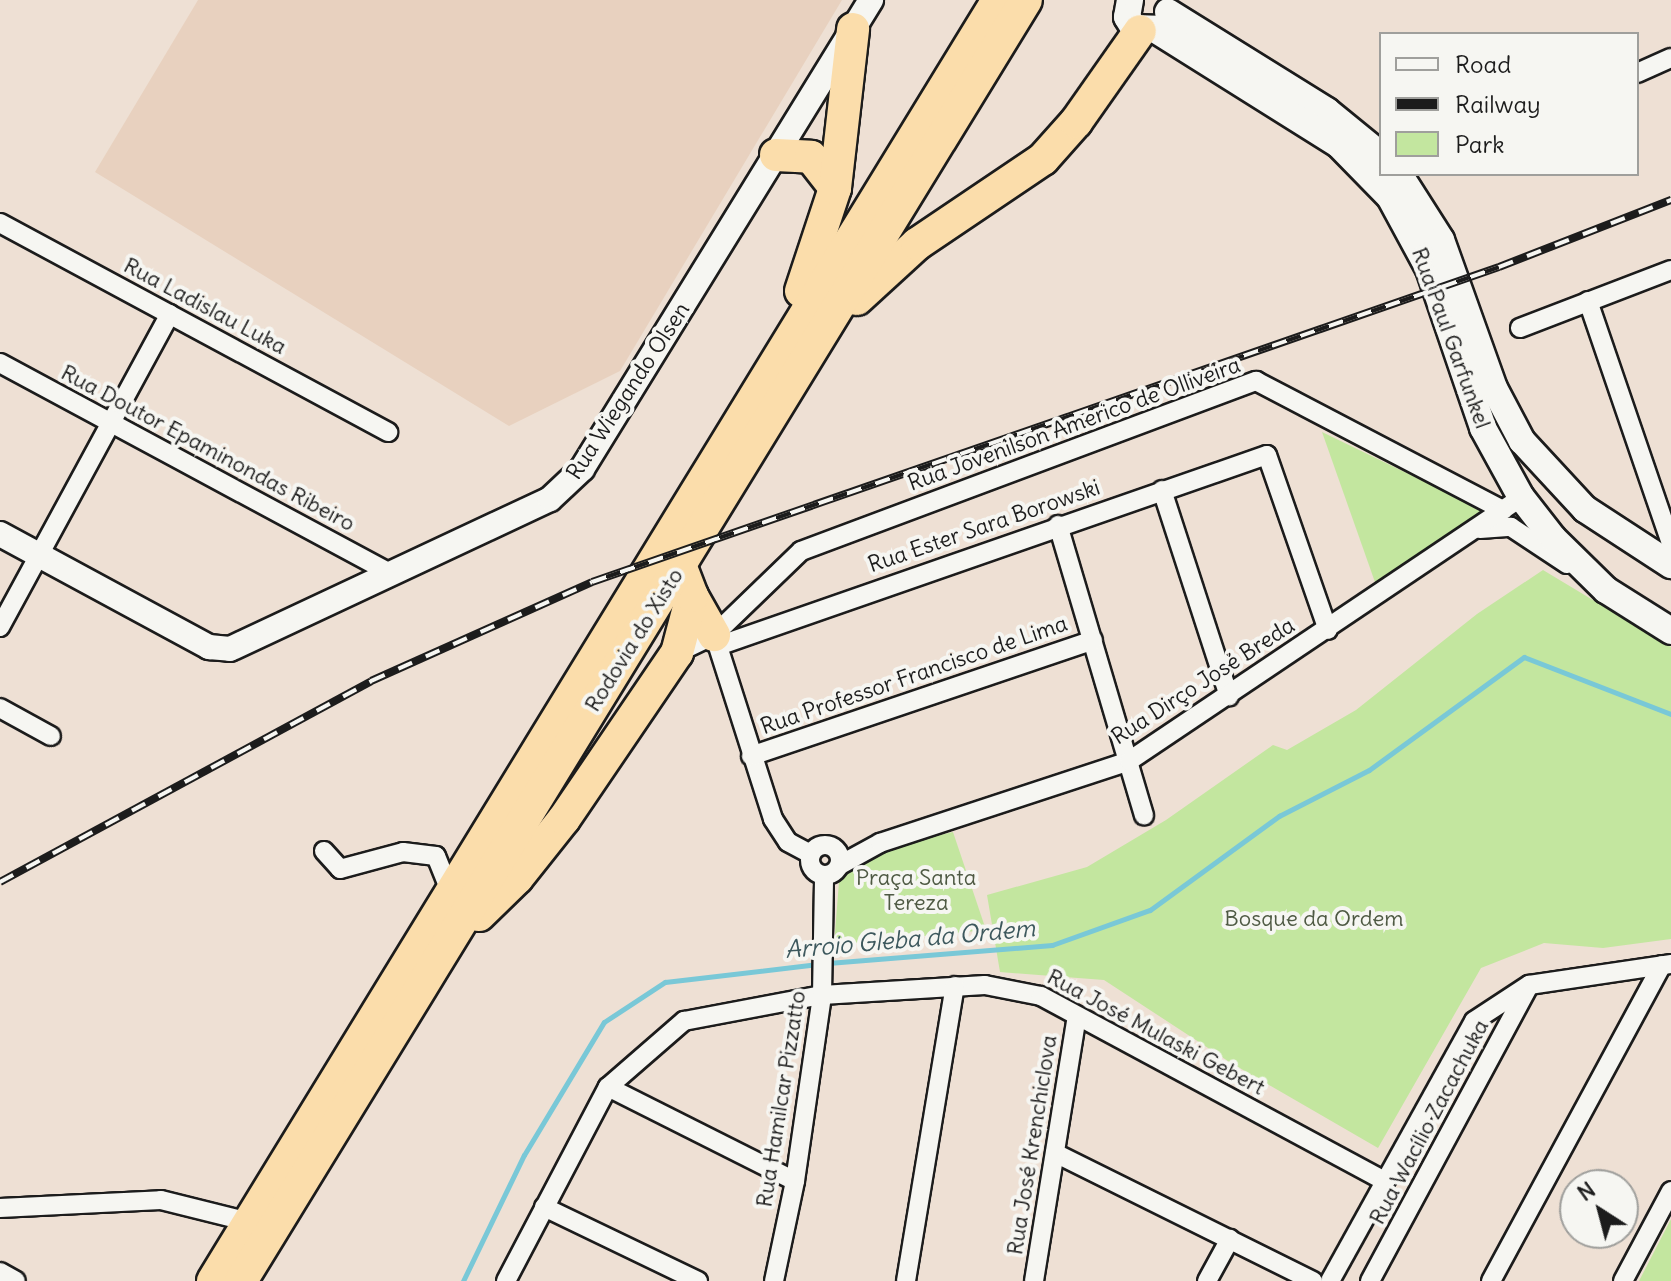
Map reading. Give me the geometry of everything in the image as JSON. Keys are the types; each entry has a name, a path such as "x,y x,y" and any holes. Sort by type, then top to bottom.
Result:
{"highway":[{"name":"Rodovia do Xisto","path":"213,1281 998,0"},
{"name":"Rodovia do Xisto","path":"241,1281 1026,0"},
{"path":"823,332 917,244 1043,159 1076,122 1152,12"},
{"path":"766,378 821,240 835,188 853,29"},
{"path":"776,155 811,157 835,188"},
{"path":"680,565 692,596 716,640"},
{"path":"447,944 517,878 564,819 677,653 692,596"}],"main road":[{"name":"Rua Paul Garfunkel","path":"1106,0 1152,12 1327,111 1379,153"},
{"name":"Rua Paul Garfunkel","path":"1152,12 1339,145 1390,197 1429,269 1512,504 1606,590 1671,631"},
{"name":"Rua Paul Garfunkel","path":"1400,176 1441,240 1507,416 1562,489 1610,528 1671,565"}],"street":[{"name":"Rua Wiegando Olsen","path":"39,555 209,647 241,647 539,505 572,481 871,0"},
{"path":"1639,72 1671,58"},
{"name":"Rua Ladislau Luka","path":"0,223 388,432"},
{"path":"1520,328 1671,270"},
{"path":"1588,301 1671,543"},
{"path":"0,627 170,314"},
{"name":"Rua Doutor Epaminondas Ribeiro","path":"0,363 393,575"},
{"name":"Rua Jovenilson Americo de Olliveira","path":"677,653 716,640 801,551 1256,381 1512,504"},
{"name":"Rua Ester Sara Borowski","path":"716,640 1267,455 1328,630"},
{"path":"1162,490 1229,696"},
{"name":"Rua Dirço José Breda","path":"832,870 880,843 1129,761 1512,504"},
{"path":"1058,525 1144,816"},
{"path":"1470,533 1490,526 1511,527 1606,590"},
{"path":"0,534 39,555"},
{"path":"716,640 751,756 779,831 811,854 812,867 832,870 838,850 829,844 811,854"},
{"name":"Rua Professor Francisco de Lima","path":"751,756 1093,640"},
{"path":"0,708 51,736"},
{"name":"Rua Dirço José Breda","path":"829,844 880,843"},
{"path":"324,851 340,869 403,852 436,856 451,893"},
{"name":"Rua Hamilcar Pizzatto","path":"774,1281 795,1181 822,991 832,870"},
{"path":"1529,985 1666,965"},
{"path":"1491,1281 1666,965"},
{"name":"Rua Wacílio Zacachuka","path":"1330,1281 1474,1021 1529,985"},
{"name":"Rua Wacílio Zacachuka","path":"1370,1281 1529,985"},
{"path":"906,1281 955,986"},
{"name":"Rua José Mulaski Gebert","path":"506,1281 608,1087 684,1021 822,991 1012,987 1077,1016 1385,1181"},
{"name":"Rua José Krenchiclova","path":"1034,1281 1077,1016"},
{"path":"608,1087 795,1181"},
{"path":"1055,1153 1313,1281"},
{"path":"1623,1281 1671,1191"},
{"path":"0,1208 161,1200 249,1222"},
{"path":"544,1207 698,1281"},
{"path":"1207,1281 1230,1239"},
{"path":"0,1272 16,1281"}],"shaded area":[{"path":"198,0 842,0 620,371 509,426 95,172"}],"green space":[{"path":"1322,432 1485,511 1376,585"},
{"name":"Bosque da Ordem","path":"1543,570 1671,647 1671,939 1603,948 1544,943 1481,968 1378,1148 1231,1063 1104,980 1000,972 987,895 1087,867 1166,820 1273,745 1287,750 1356,710 1477,614"},
{"name":"Praça Santa Tereza","path":"953,832 986,930 834,945 839,882 850,867 896,845"},
{"path":"1671,1219 1671,1281 1639,1281"}],"waterway":[{"name":"Arroio Gleba da Ordem","path":"828,963 1052,945 1150,910 1279,816 1369,770 1524,657 1671,714"},
{"name":"Arroio Gleba da Ordem","path":"463,1281 524,1155 604,1022 665,982 818,964"}],"railway":[{"path":"0,882 371,681 592,582 1499,267 1671,200"}]}
